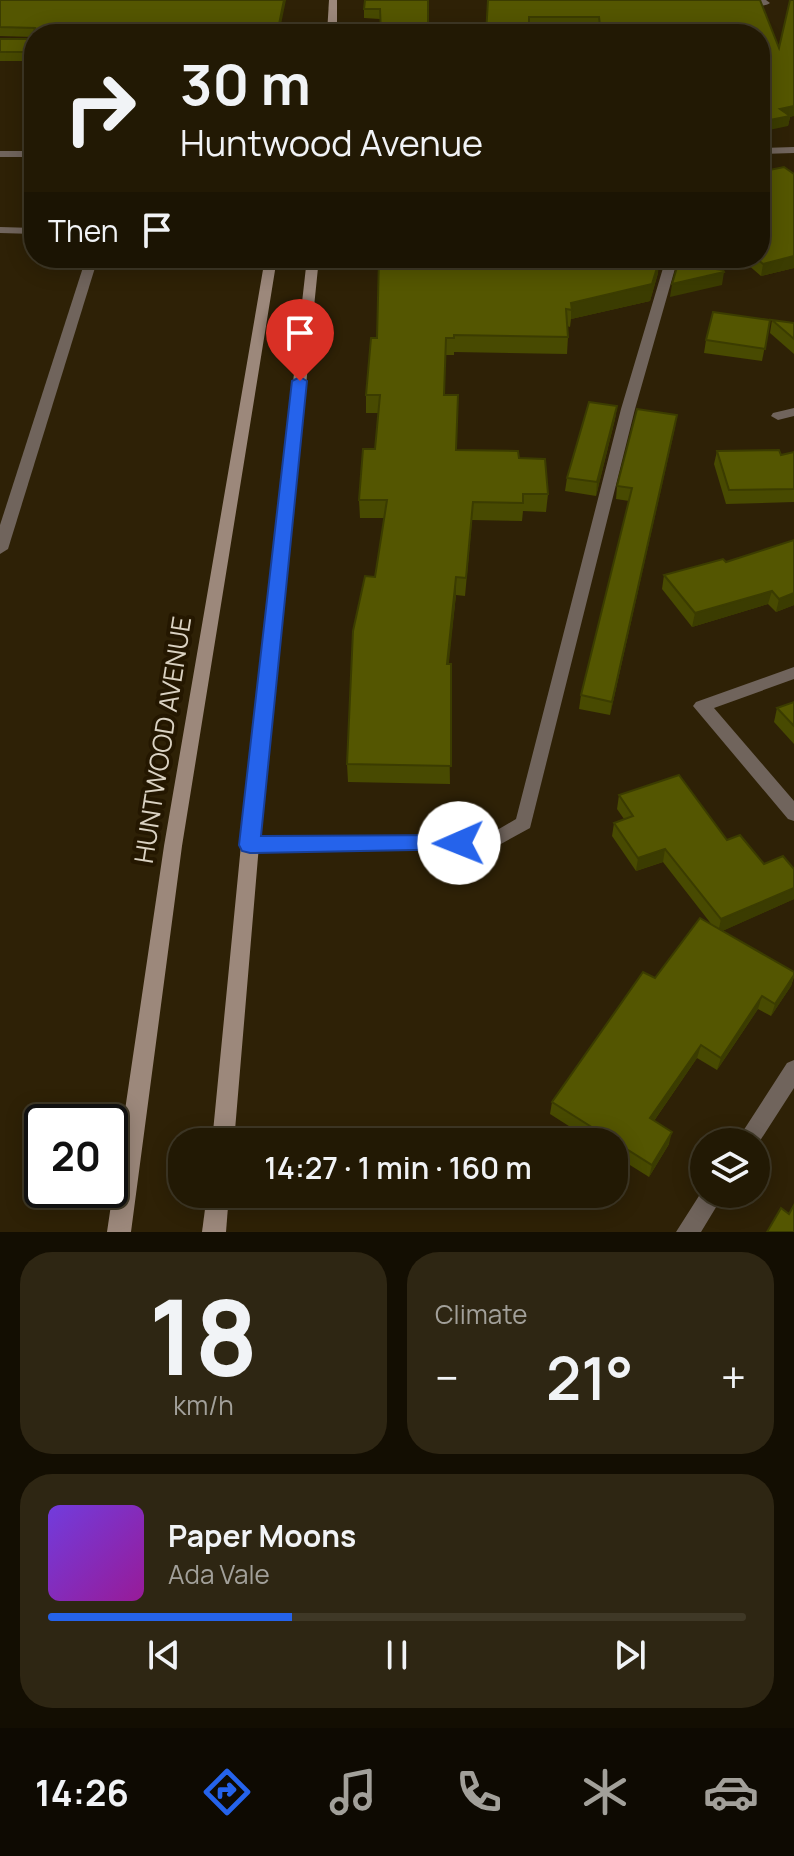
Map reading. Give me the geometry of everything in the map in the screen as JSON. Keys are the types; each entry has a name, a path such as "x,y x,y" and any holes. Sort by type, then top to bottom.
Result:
{"street":[{"path":"332,24 333,0"},
{"path":"720,2 766,3"},
{"path":"770,151 794,150"},
{"path":"0,154 24,154"},
{"path":"0,230 24,231"},
{"path":"0,549 89,268"},
{"name":"HUNTWOOD AVENUE","path":"119,1232 173,846 269,268"},
{"path":"224,1128 250,845 312,268"},
{"path":"250,845 490,843 524,823 628,409 669,268"},
{"path":"778,416 794,412"},
{"path":"794,673 702,706 794,814"},
{"path":"756,1128 794,1070"},
{"path":"214,1232 217,1208"},
{"path":"688,1232 704,1208"}],"building":[{"path":"0,0 284,0 279,24 24,24 24,28 0,27"},
{"path":"365,0 428,0 428,24 381,24 380,9 364,9"},
{"path":"488,0 760,0 770,24 600,24 599,17 529,17 529,24 487,24"},
{"path":"790,0 794,0 794,106 780,109 790,116 770,120 770,25 779,48"},
{"path":"0,39 24,39 24,52 0,52"},
{"path":"784,167 794,174 794,256 770,262 770,170"},
{"path":"379,268 657,268 652,284 571,303 572,310 566,309 568,337 454,335 454,338 446,338 444,395 458,395 456,450 518,451 519,458 545,459 548,494 523,494 523,503 473,502 466,578 456,577 447,664 451,664 451,766 347,764 353,631 365,576 375,577 387,500 359,500 363,449 375,449 380,395 366,395 371,338 377,338"},
{"path":"677,268 708,268 724,272 672,284"},
{"path":"713,312 770,320 765,349 706,340"},
{"path":"772,320 794,323 794,339"},
{"path":"589,402 617,406 597,482 567,478"},
{"path":"637,409 677,415 612,702 581,695 632,488 617,486"},
{"path":"779,450 781,455 794,452 794,489 729,490 717,451"},
{"path":"794,540 794,593 779,599 772,591 695,613 664,575 723,559 726,562"},
{"path":"794,702 794,726 777,708"},
{"path":"679,775 727,840 740,835 764,864 783,856 794,869 794,888 721,919 665,849 638,858 614,823 633,816 619,795"},
{"path":"700,918 794,972 775,1004 762,996 721,1058 701,1045 650,1118 672,1132 652,1165 628,1150 628,1128 593,1128 552,1102 643,972 655,978"},
{"path":"794,1205 794,1232 767,1232 781,1208 789,1214"}],"route":[{"path":"300,381 250,845 459,843"}]}
